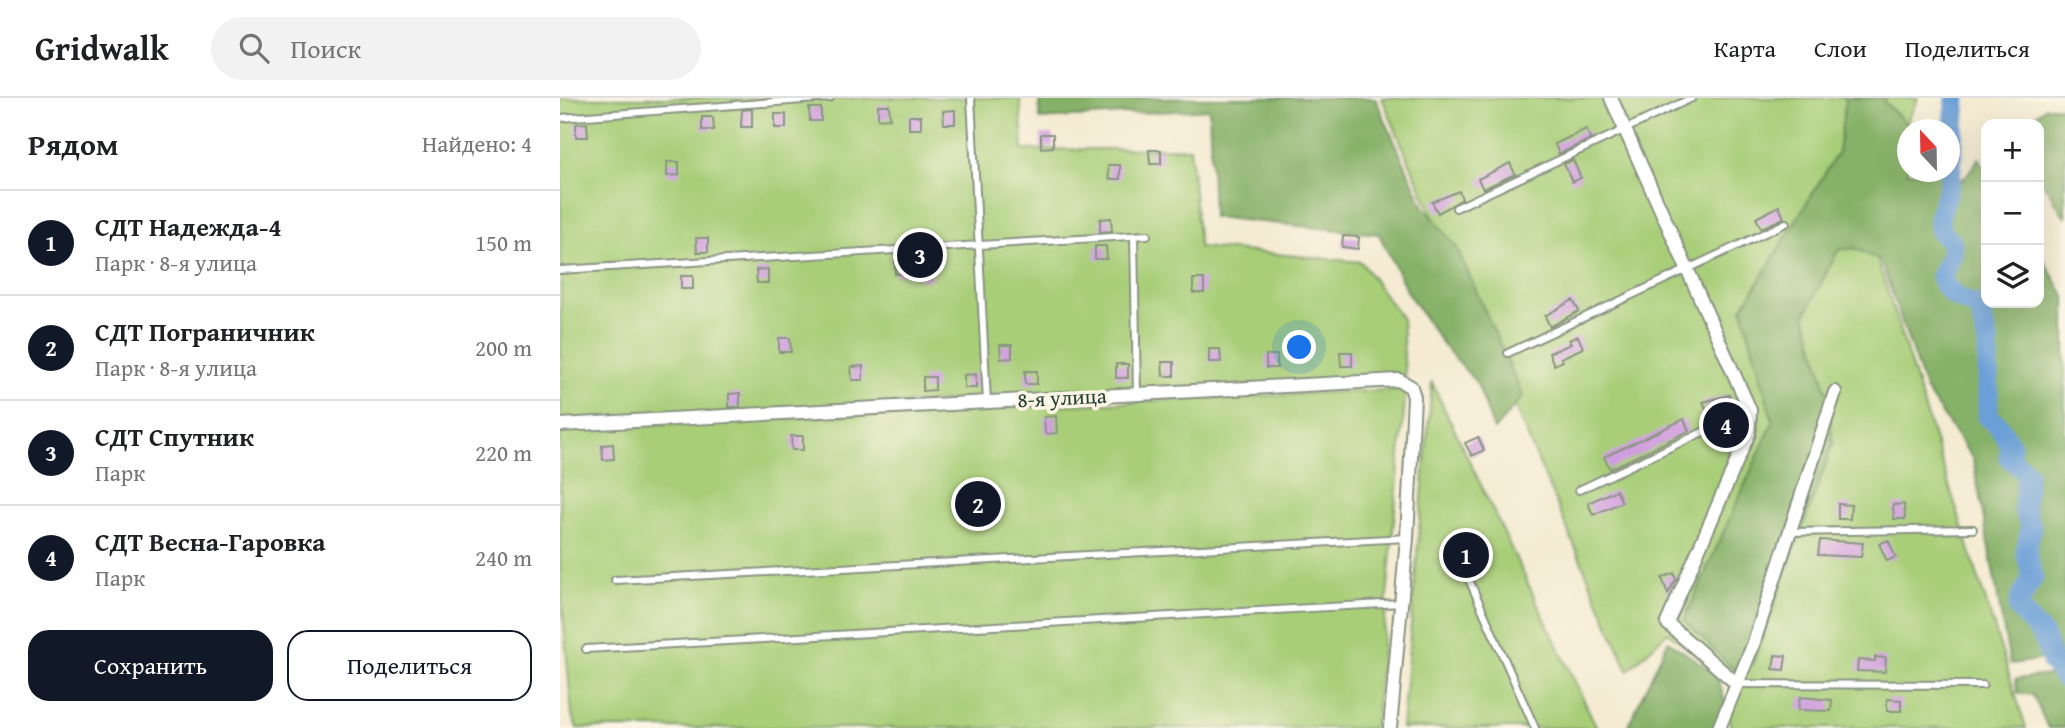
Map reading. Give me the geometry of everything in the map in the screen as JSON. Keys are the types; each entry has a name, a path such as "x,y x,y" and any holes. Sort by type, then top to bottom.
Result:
{"street":[{"path":"1611,98 1750,410 1749,433 1667,623 1737,684"},
{"name":"8-я улица","path":"560,425 1399,380 1412,387 1414,397 1407,538"},
{"path":"1719,728 1790,532 1835,392"},
{"path":"1390,728 1407,538"}],"lane":[{"path":"560,118 830,98"},
{"path":"971,98 987,402"},
{"path":"1456,208 1692,98"},
{"path":"1508,353 1786,223"},
{"path":"560,271 1147,235"},
{"path":"1134,236 1137,394"},
{"path":"1579,490 1750,410"},
{"path":"1790,532 1973,529"},
{"path":"615,580 1407,538"},
{"path":"1458,555 1535,728"},
{"path":"586,649 1401,603"},
{"path":"1737,684 1983,685"}],"green space":[{"path":"560,98 1020,98 1023,150 1190,148 1199,247 1361,262 1402,319 1405,377 561,422"},
{"path":"1039,98 1375,98 1423,205 1457,248 1523,396 1494,430 1477,383 1444,346 1409,295 1379,234 1213,217 1209,109 1040,119"},
{"path":"1382,98 1918,98 1908,119 1897,119 1897,144 1864,217 2026,728 1730,728 1731,684 1668,632 1628,670"},
{"path":"1846,98 1885,98 1884,102 1902,119 1897,119 1897,182 1960,182 1960,177 1963,180 1979,158 1981,308 2044,308 2044,261 2065,297 2065,656 2010,664 1973,459 1925,389 1881,261 1854,248 1838,250 1805,315 1827,392 1833,444 1753,663 1741,677 1684,620 1773,422 1742,309 1838,152"},
{"path":"2046,107 2065,107 2065,217 2044,184 2044,119 2030,119"},
{"path":"1432,383 1597,728 1402,728"},
{"path":"1406,389 1375,728 577,728 572,715 560,579 560,429"},
{"path":"1668,641 1717,675 1726,706 1715,728 1627,728"},
{"path":"2065,673 2065,728 2048,728 2033,695 2018,693 2015,679"}],"building":[{"path":"878,105 889,105 890,118 878,119"},
{"path":"809,108 821,108 821,121 810,121"},
{"path":"752,109 752,127 741,127 742,110"},
{"path":"955,110 955,124 944,124 943,111"},
{"path":"775,114 786,114 786,128 775,128"},
{"path":"909,116 921,116 921,129 909,129"},
{"path":"702,117 713,117 714,130 702,130"},
{"path":"587,123 588,137 576,137 576,124"},
{"path":"1586,129 1591,139 1559,154 1555,144"},
{"path":"1041,134 1053,134 1053,147 1041,148"},
{"path":"1149,150 1161,150 1161,164 1150,164"},
{"path":"1573,160 1581,178 1572,182 1564,164"},
{"path":"667,162 679,162 679,175 667,176"},
{"path":"1510,163 1515,174 1483,189 1478,179"},
{"path":"1108,165 1120,165 1120,179 1109,179"},
{"path":"1459,191 1462,199 1438,213 1432,202"},
{"path":"1779,206 1784,218 1761,228 1756,218"},
{"path":"1111,218 1112,231 1100,232 1100,219"},
{"path":"1343,236 1359,237 1358,249 1342,247"},
{"path":"696,238 708,238 708,252 697,252"},
{"path":"1095,246 1106,246 1107,259 1095,259"},
{"path":"895,260 907,260 907,273 895,274"},
{"path":"919,266 930,266 931,280 919,280"},
{"path":"768,269 768,283 757,283 756,270"},
{"path":"681,276 693,276 693,289 681,289"},
{"path":"1193,279 1204,279 1204,293 1193,293"},
{"path":"1573,300 1579,311 1550,327 1545,316"},
{"path":"1578,336 1583,348 1561,358 1563,361 1554,365 1549,353 1571,344 1569,340"},
{"path":"779,338 790,338 791,352 779,352"},
{"path":"1000,345 1012,345 1012,358 1001,359"},
{"path":"1209,349 1220,349 1221,362 1209,362"},
{"path":"1340,352 1352,352 1352,366 1341,366"},
{"path":"1266,355 1277,355 1277,368 1266,368"},
{"path":"1162,362 1174,362 1174,376 1163,376"},
{"path":"1116,364 1128,364 1128,378 1116,378"},
{"path":"863,366 863,380 852,380 851,367"},
{"path":"1025,371 1037,371 1037,384 1025,384"},
{"path":"976,374 976,388 964,388 964,375"},
{"path":"923,377 935,377 935,390 923,391"},
{"path":"740,393 740,407 729,407 729,394"},
{"path":"1729,395 1734,407 1711,420 1703,402"},
{"path":"1056,416 1057,433 1045,434 1044,417"},
{"path":"1684,419 1689,431 1610,469 1604,457"},
{"path":"791,436 803,436 803,450 792,450"},
{"path":"1478,437 1484,450 1472,456 1465,443"},
{"path":"613,444 614,459 603,460 602,445"},
{"path":"1616,490 1622,502 1593,515 1588,503"},
{"path":"1838,504 1851,505 1850,519 1838,519"},
{"path":"1904,504 1905,519 1894,519 1893,505"},
{"path":"1820,540 1863,543 1861,557 1818,555"},
{"path":"1888,540 1896,557 1887,561 1879,544"},
{"path":"1674,573 1676,579 1668,594 1662,578"},
{"path":"1775,655 1786,656 1784,670 1773,669"},
{"path":"1875,657 1886,658 1885,672 1857,671 1858,660 1875,661"},
{"path":"1800,697 1832,700 1831,711 1798,710"},
{"path":"1887,699 1901,700 1901,711 1887,711"}],"waterway":[{"path":"1956,98 1950,183 1939,218 1940,230 1952,243 1952,255 1941,277 1951,293 1979,307 1988,343 1988,417 1998,425 2011,446 2009,457 2027,473 2024,509 2031,527 2026,552 2033,577 2021,598 2019,609 2044,637 2052,662 2065,679"}],"place":[{"name":"СДТ Спутник","path":"920,255"},
{"name":"СДТ Весна-Гаровка","path":"1726,425"},
{"name":"СДТ Пограничник","path":"978,504"},
{"name":"СДТ Надежда-4","path":"1466,555"}]}
